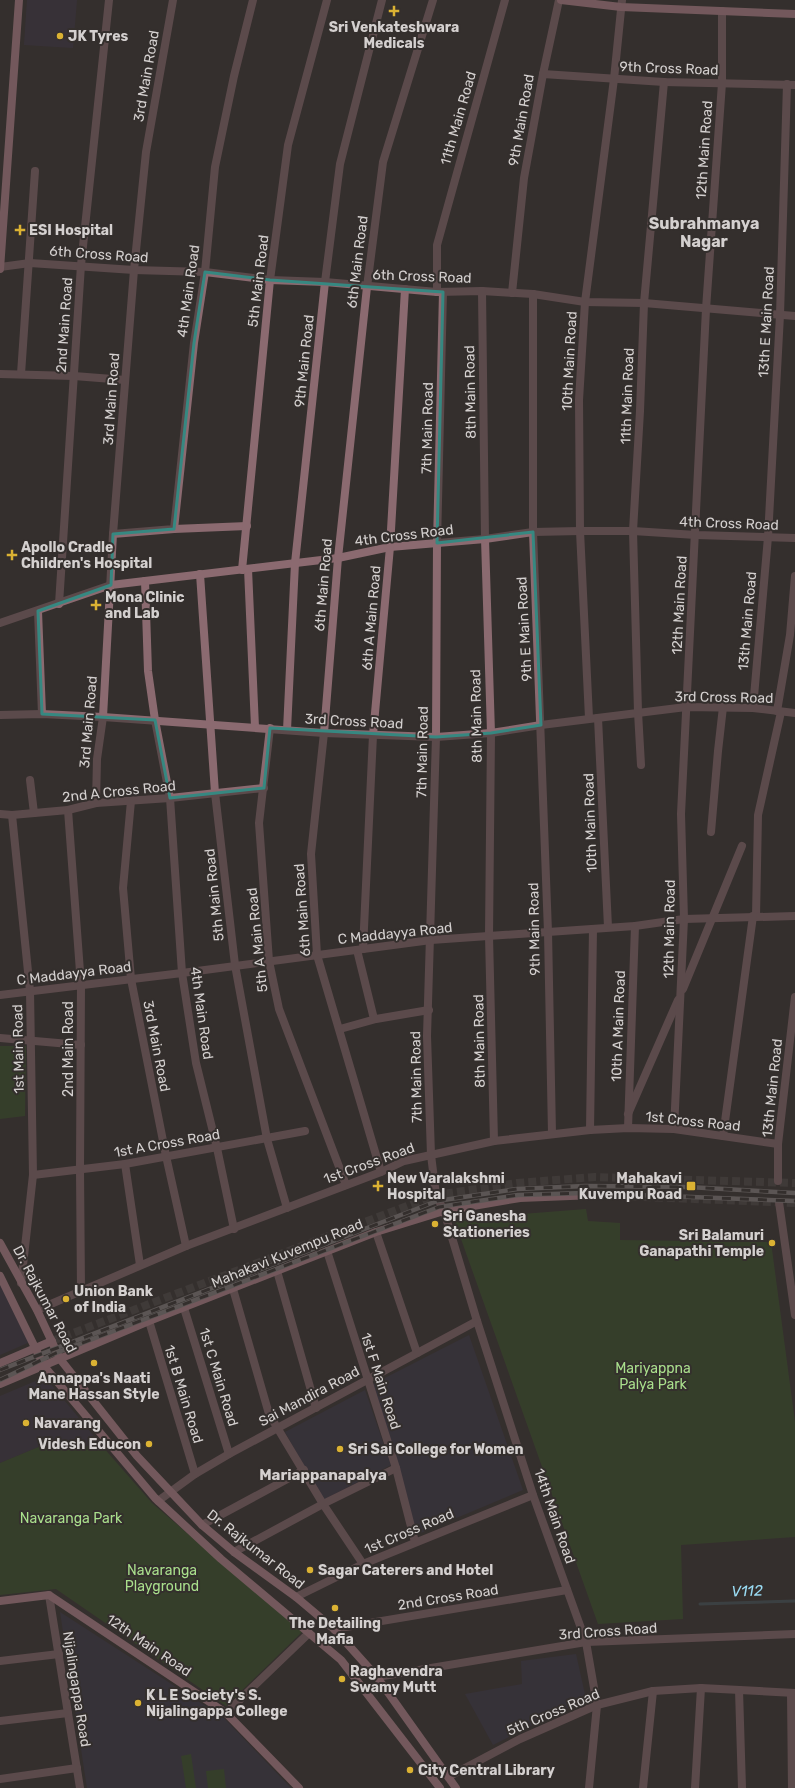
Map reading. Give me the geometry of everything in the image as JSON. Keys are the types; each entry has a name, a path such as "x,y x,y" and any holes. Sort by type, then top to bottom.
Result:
{"main road":[{"path":"0,268 19,0"},
{"path":"560,0 722,11 795,14"},
{"name":"Mahakavi Kuvempu Road","path":"0,1384 149,1321 376,1232 444,1211 520,1198 595,1195"},
{"name":"Dr. Rajkumar Road","path":"0,1243 37,1310 60,1359 137,1456 202,1525 234,1552 296,1597 334,1629 377,1677 456,1788"},
{"name":"Dr. Rajkumar Road","path":"0,1276 44,1366 158,1501 221,1559 341,1660 440,1788"},
{"path":"0,1363 52,1341"},
{"path":"0,1601 49,1595"},
{"name":"12th Main Road","path":"49,1595 226,1713 299,1788"}],"street":[{"name":"2nd Main Road","path":"59,604 81,265 109,0"},
{"name":"3rd Main Road","path":"96,803 97,758 103,717 113,534 134,270 146,152 173,0"},
{"name":"4th Main Road","path":"174,529 194,343 205,272 215,167 234,76 253,0"},
{"name":"5th Main Road","path":"255,727 245,570 247,526 270,280 288,145 327,0"},
{"name":"9th Main Road","path":"287,730 295,563 325,282 340,164 382,0"},
{"name":"6th Main Road","path":"381,1172 317,955 311,854 324,733 338,558 367,287 383,162 433,0"},
{"name":"11th Main Road","path":"440,292 437,245 505,0"},
{"name":"9th Main Road","path":"512,293 524,178 543,74 560,0"},
{"name":"10th Main Road","path":"589,718 580,531 579,400 585,302 614,78 621,3"},
{"name":"12th Main Road","path":"674,1129 684,919 681,814 706,309 722,83 722,11"},
{"name":"9th Cross Road","path":"543,74 664,82 791,84"},
{"name":"11th Main Road","path":"642,765 638,712 633,531 640,411 644,303 664,82"},
{"name":"13th E Main Road","path":"768,537 791,84"},
{"path":"21,374 30,263 35,171"},
{"name":"6th Cross Road","path":"0,268 30,263 81,265 134,270 205,272 270,280 325,282 367,287 440,292 482,291 533,294 585,302 644,303 795,316"},
{"name":"6th A Main Road","path":"374,1019 360,949 372,735 390,547 405,289"},
{"name":"8th Main Road","path":"482,291 485,539 491,734 489,936 494,1141"},
{"name":"7th Main Road","path":"440,292 436,737 428,1036 431,1155 436,1195 444,1211"},
{"path":"533,294 533,532"},
{"path":"0,374 74,376 125,380"},
{"path":"113,534 174,529 247,526"},
{"name":"4th Cross Road","path":"0,623 111,585 338,558 390,547 485,539 533,532 633,531 696,535 795,538"},
{"name":"9th E Main Road","path":"533,532 541,725"},
{"name":"13th Main Road","path":"752,708 768,537"},
{"name":"5th Main Road","path":"200,574 215,793 235,965 267,1139 287,1208"},
{"path":"723,1136 754,916 758,815 779,711 790,635 795,576"},
{"name":"4th Main Road","path":"145,581 148,671 155,720 170,798 182,973 196,1063 217,1148 234,1229"},
{"path":"38,611 42,714"},
{"name":"3rd Cross Road","path":"0,715 42,714 103,717 324,733 436,737 491,734 589,718 686,707 752,708 795,713"},
{"path":"712,832 723,707"},
{"name":"10th Main Road","path":"598,718 608,927"},
{"name":"9th Main Road","path":"541,725 548,932 552,1133"},
{"name":"5th A Main Road","path":"270,728 259,823 270,961 279,1009 346,1185"},
{"path":"30,780 34,813"},
{"name":"2nd A Cross Road","path":"0,814 12,815 68,810 96,803 170,798 264,788"},
{"name":"3rd Main Road","path":"131,801 123,888 130,979 186,1246"},
{"name":"2nd Main Road","path":"68,810 81,985 81,1290"},
{"name":"1st Main Road","path":"12,815 30,991 31,1042 33,1176 21,1283"},
{"path":"628,1114 742,846"},
{"name":"C Maddayya Road","path":"0,995 182,973 431,940 635,926 684,919 795,916"},
{"name":"10th A Main Road","path":"628,1128 635,926"},
{"path":"590,1130 593,929"},
{"name":"13th Main Road","path":"778,1181 778,1144 795,997"},
{"path":"340,1029 374,1019 428,1010"},
{"path":"0,1038 31,1042 81,1045"},
{"name":"1st Cross Road","path":"37,1310 186,1246 381,1172 404,1161 494,1141 552,1133 628,1128 674,1129 778,1144"},
{"name":"1st A Cross Road","path":"33,1176 125,1164 305,1131"},
{"path":"125,1164 140,1265"},
{"path":"779,1202 791,1265 795,1315"},
{"name":"14th Main Road","path":"444,1211 477,1321 534,1494 586,1642 597,1705 589,1788"},
{"path":"376,1232 417,1353"},
{"name":"1st F Main Road","path":"327,1251 396,1468 415,1542"},
{"path":"277,1271 316,1408"},
{"path":"233,1289 269,1414 304,1470 323,1504 363,1564"},
{"name":"1st C Main Road","path":"184,1308 229,1454"},
{"name":"1st B Main Road","path":"149,1321 195,1474"},
{"name":"Sai Mandira Road","path":"158,1501 195,1474 229,1454 477,1321"},
{"path":"234,1552 323,1504 396,1468"},
{"path":"202,1525 304,1470"},
{"name":"1st Cross Road","path":"296,1597 363,1564 534,1494"},
{"name":"2nd Cross Road","path":"334,1629 567,1590"},
{"name":"Nijalingappa Road","path":"49,1595 80,1788"},
{"path":"226,1713 309,1633"},
{"name":"3rd Cross Road","path":"377,1677 586,1642 795,1634"},
{"path":"0,1661 59,1654"},
{"path":"695,1788 701,1688"},
{"name":"5th Cross Road","path":"448,1777 520,1739 597,1705 653,1691 701,1688 793,1693"},
{"path":"739,1690 742,1788"},
{"path":"643,1788 653,1691"},
{"path":"792,1788 793,1693"},
{"path":"0,1721 68,1713"},
{"path":"0,1778 77,1768"}],"highlighted area":[{"path":"205,272 270,280 443,292 437,543 533,532 541,725 491,733 436,737 270,728 264,788 170,798 155,720 42,714 38,611 111,585 113,534 174,529 194,343"}],"shaded area":[{"path":"27,0 77,0 73,48 24,45"},
{"path":"0,1284 30,1342 0,1355"},
{"path":"469,1335 523,1490 416,1535 373,1384"},
{"path":"45,1377 102,1446 41,1446 0,1463 0,1396"},
{"name":"Sri Sai College for Women","path":"365,1390 391,1465 323,1500 285,1432"},
{"name":"K L E Society's S. Nijalingappa College","path":"60,1612 224,1718 291,1788 87,1788"},
{"path":"576,1654 586,1699 493,1745 465,1694 522,1684 521,1661"}],"green space":[{"path":"0,1046 26,1046 25,1116 0,1119"},
{"name":"Mariyappna Palya Park","path":"586,1209 588,1221 620,1223 620,1240 771,1242 795,1422 795,1537 681,1545 683,1619 598,1624 455,1222 522,1214"},
{"name":"Navaranga Park","path":"41,1446 102,1446 152,1503 302,1632 226,1706 56,1589 0,1595 0,1463"},
{"path":"191,1754 196,1788 186,1788 181,1756"},
{"path":"224,1769 226,1788 208,1788 206,1771"}],"waterway":[{"name":"V112","path":"700,1604 795,1601"}],"tunnel":[{"path":"52,1341 436,1195 517,1183 595,1177 795,1183"},
{"path":"595,1195 795,1203"}],"railway":[{"path":"0,1370 437,1201 517,1189 585,1186 688,1187 795,1193"},
{"path":"0,1380 56,1353 439,1207 518,1195 585,1193 795,1201"}],"place":[{"name":"Sri Venkateshwara Medicals","path":"394,11"},
{"name":"JK Tyres","path":"60,36"},
{"name":"ESI Hospital","path":"20,230"},
{"name":"Apollo Cradle Children's Hospital","path":"12,555"},
{"name":"Mona Clinic and Lab","path":"96,605"},
{"name":"New Varalakshmi Hospital","path":"378,1186"},
{"name":"Mahakavi Kuvempu Road","path":"691,1186"},
{"name":"Sri Ganesha Stationeries","path":"435,1224"},
{"name":"Sri Balamuri Ganapathi Temple","path":"772,1243"},
{"name":"Union Bank of India","path":"66,1299"},
{"name":"Annappa's Naati Mane Hassan Style","path":"94,1363"},
{"name":"Navarang","path":"26,1423"},
{"name":"Videsh Educon","path":"149,1444"},
{"name":"Sri Sai College for Women","path":"340,1449"},
{"name":"Sagar Caterers and Hotel","path":"310,1570"},
{"name":"The Detailing Mafia","path":"335,1608"},
{"name":"Raghavendra Swamy Mutt","path":"342,1679"},
{"name":"K L E Society's S. Nijalingappa College","path":"138,1703"},
{"name":"City Central Library","path":"410,1770"}],"district":[{"name":"Subrahmanya Nagar","path":"704,232"},
{"name":"Mariappanapalya","path":"323,1475"}],"park label":[{"name":"Navaranga Playground","path":"162,1578"}]}
